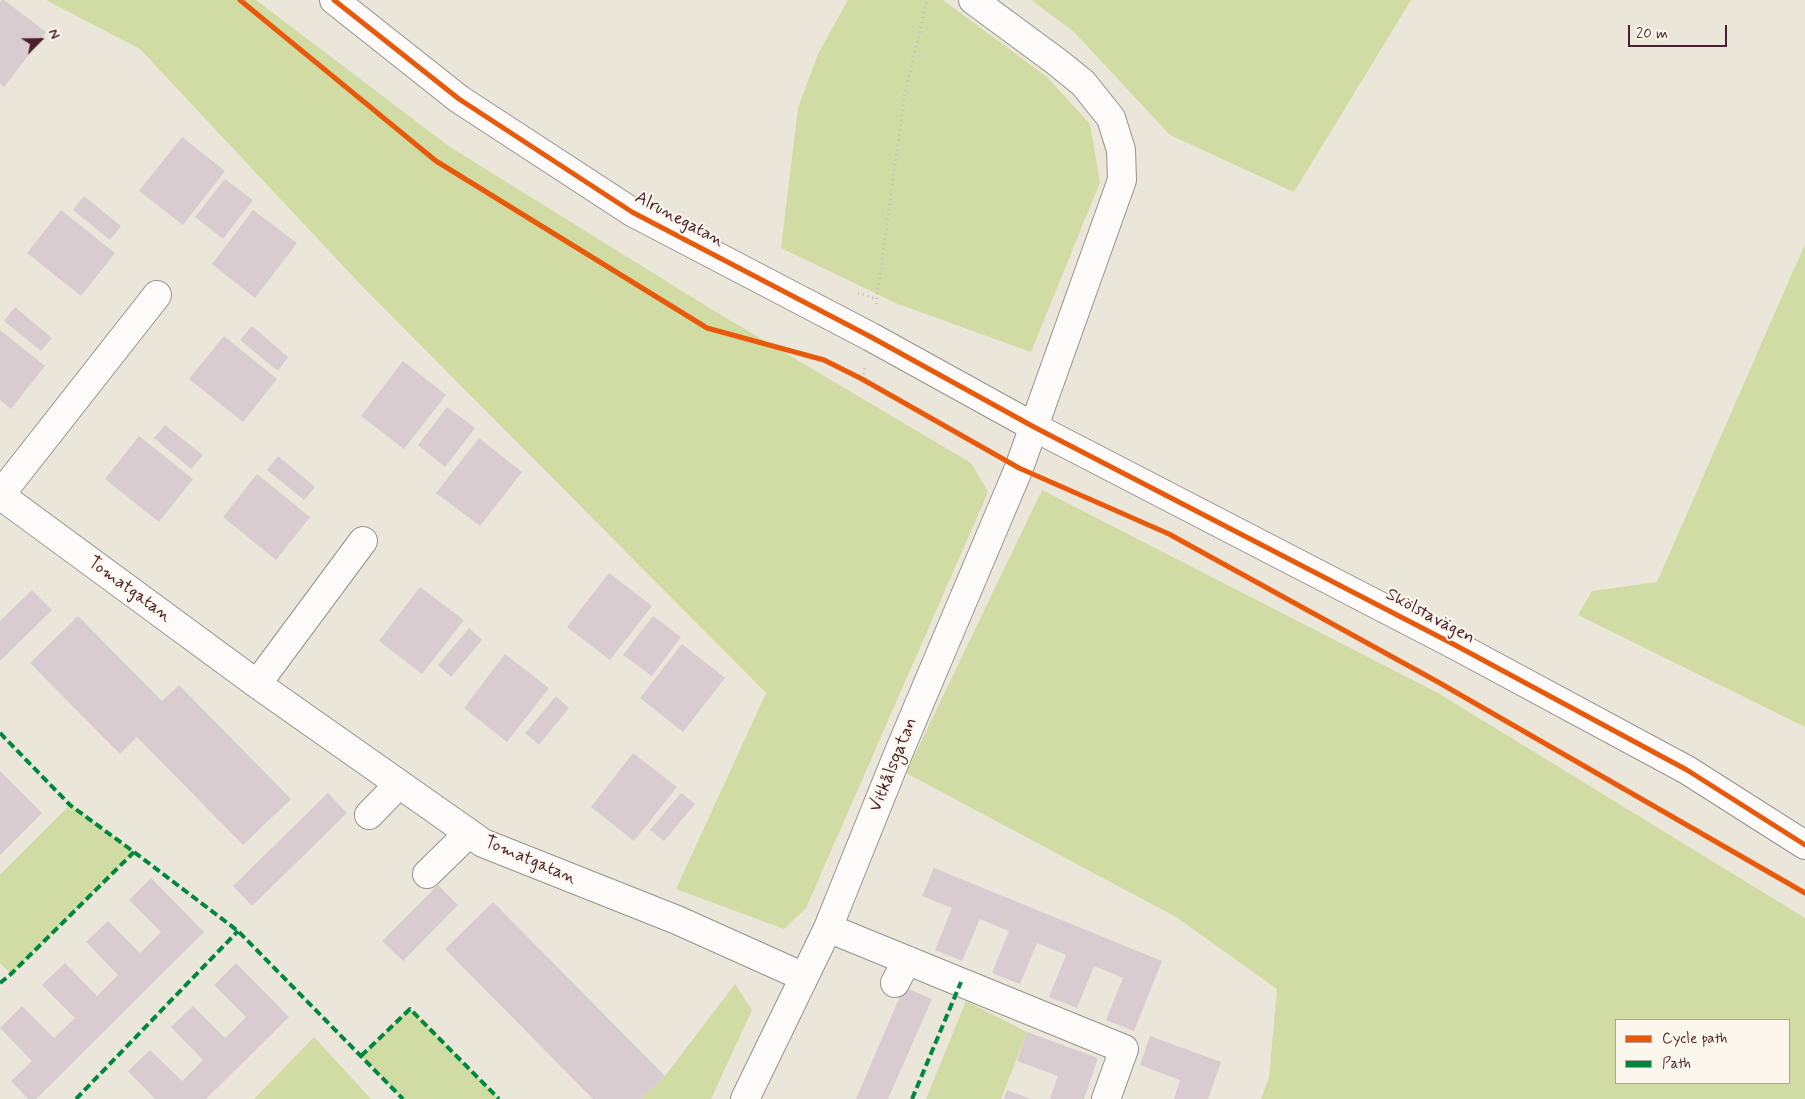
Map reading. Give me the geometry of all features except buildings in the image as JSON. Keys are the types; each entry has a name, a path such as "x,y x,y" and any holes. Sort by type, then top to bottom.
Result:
{"street":[{"name":"Alrunegatan","path":"334,0 459,99 632,212 871,337 1034,427"},
{"name":"Vitkålsgatan","path":"745,1099 828,928 898,754 1019,468 1122,180 1121,150 1111,118 1083,83 973,0"},
{"name":"Tomatgatan","path":"157,295 0,495 257,684 483,843 677,920 804,976"},
{"name":"Skölstavägen","path":"1034,427 1446,640 1678,766 1805,845"},
{"path":"257,684 363,541"},
{"path":"369,815 399,784"},
{"path":"427,874 469,833"},
{"path":"828,928 901,971 1124,1049 1106,1099"}],"path":[{"path":"862,379 871,337 904,93 928,0"},
{"path":"854,375 870,384"}],"green space":[{"path":"46,0 256,0 450,147 711,309 971,463 988,492 806,908 784,929 676,889 766,693 360,284 140,49"},
{"path":"848,0 943,0 1047,77 1090,124 1100,182 1031,352 898,304 781,248 798,108 818,54"},
{"path":"1031,0 1411,0 1294,192 1170,135 1074,32"},
{"path":"1805,244 1805,727 1578,615 1592,591 1657,582"},
{"path":"1042,490 1438,693 1805,918 1805,1099 1261,1099 1269,1078 1277,989 1176,917 906,773"},
{"path":"70,805 134,852 11,974 0,963 0,875"},
{"path":"735,984 752,1010 711,1099 641,1099 665,1076"},
{"path":"966,1001 1027,1032 1001,1099 926,1099"},
{"path":"410,1009 499,1099 403,1099 361,1056"},
{"path":"314,1037 371,1099 254,1099"}],"marked path":[{"path":"0,733 70,805 238,931 403,1099"},
{"path":"0,983 134,852"},
{"path":"76,1099 238,931"},
{"path":"912,1099 961,982"},
{"path":"361,1056 410,1009 499,1099"}],"cycle path":[{"path":"240,0 436,161 707,328 824,360 862,379 1019,468 1169,534 1438,682 1805,893"},
{"path":"334,0 459,99 632,212 871,337 1034,427 1455,645 1687,770 1805,845"}]}
